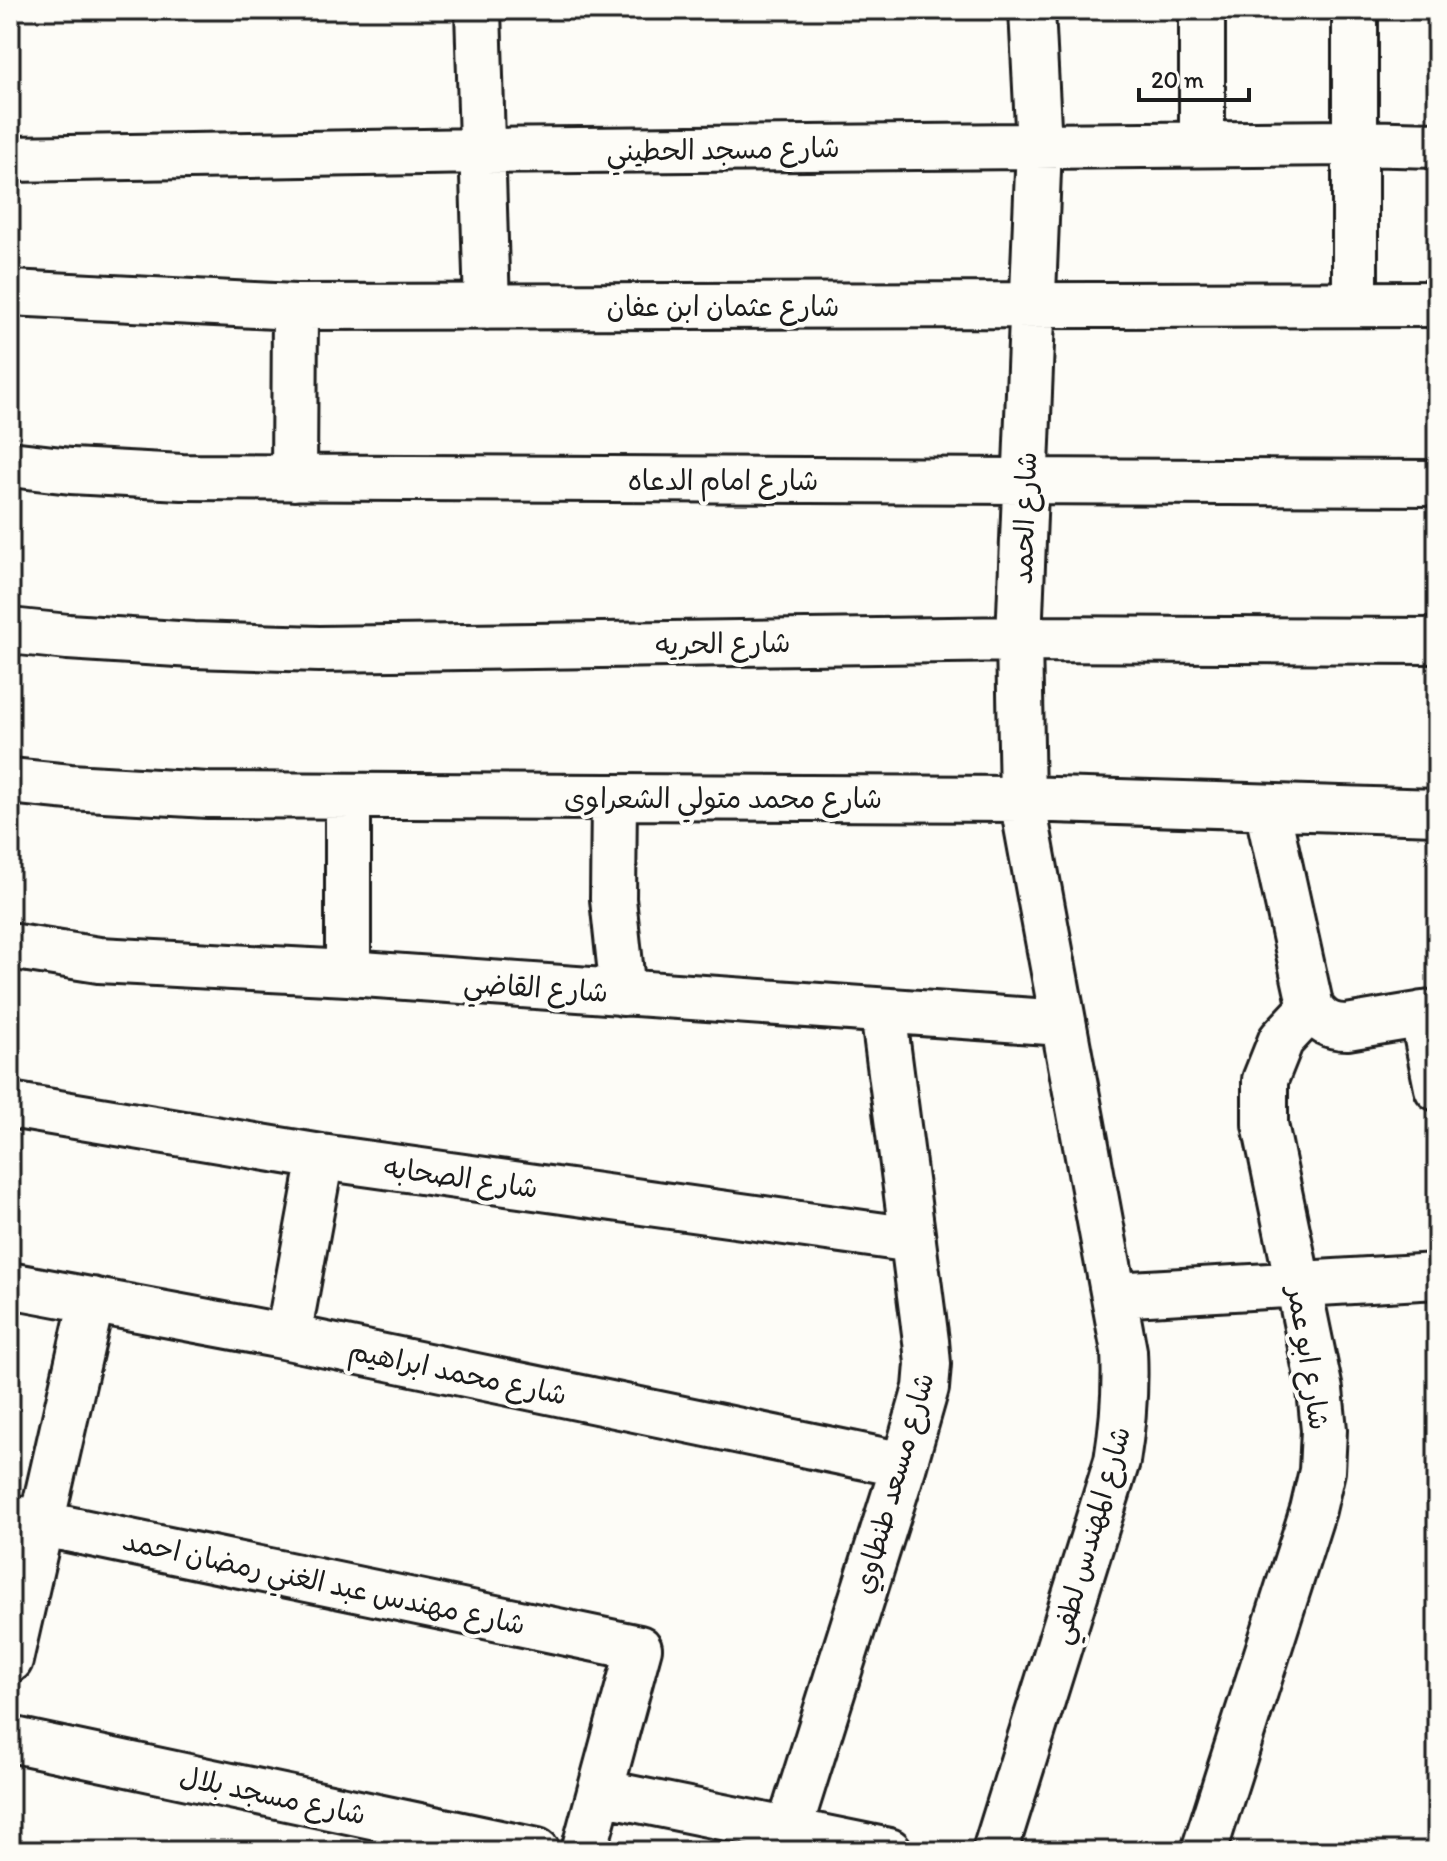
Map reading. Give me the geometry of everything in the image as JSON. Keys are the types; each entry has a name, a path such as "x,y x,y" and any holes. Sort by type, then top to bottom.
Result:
{"street":[{"path":"478,10 487,307"},
{"name":"شارع الحمد","path":"1032,10 1039,146 1019,639 1022,799 1063,1023"},
{"path":"1202,10 1202,144"},
{"path":"1355,10 1355,304"},
{"name":"شارع مسجد الحطيني","path":"10,159 482,151 1355,143 1437,145"},
{"name":"شارع عثمان ابن عفان","path":"10,293 295,307 1437,304"},
{"path":"294,478 295,307"},
{"name":"شارع امام الدعاه","path":"10,464 182,477 1437,483"},
{"name":"شارع الحريه","path":"10,631 193,645 319,649 1019,639 1437,641"},
{"name":"شارع محمد متولي الشعراوى","path":"10,781 208,795 1022,799 1437,812"},
{"path":"348,797 348,973"},
{"path":"614,798 613,899 623,993"},
{"path":"1267,808 1311,1008 1319,1020 1333,1027 1430,1013 1437,1088"},
{"name":"شارع القاضي","path":"10,946 99,960 348,973 1063,1023"},
{"name":"شارع ابو عمر","path":"1204,1851 1313,1510 1322,1471 1324,1430 1320,1390 1265,1124 1265,1080 1281,1040 1311,1008"},
{"name":"شارع مسعد طنطاوي","path":"785,1841 926,1388 928,1364 883,1011"},
{"name":"شارع المهندس لطفي","path":"995,1851 1117,1461 1123,1425 1126,1388 1124,1351 1063,1023"},
{"name":"شارع الصحابه","path":"10,1105 321,1157 913,1240"},
{"path":"288,1337 321,1157"},
{"path":"1114,1295 1437,1276"},
{"name":"شارع محمد ابراهيم","path":"10,1285 288,1337 904,1465"},
{"path":"10,1660 25,1520 92,1300"},
{"name":"شارع مهندس عبد الغني رمضان احمد","path":"25,1520 639,1648 600,1792"},
{"name":"شارع مسجد بلال","path":"10,1739 537,1851"},
{"path":"584,1851 600,1792 785,1841 889,1851"}]}
